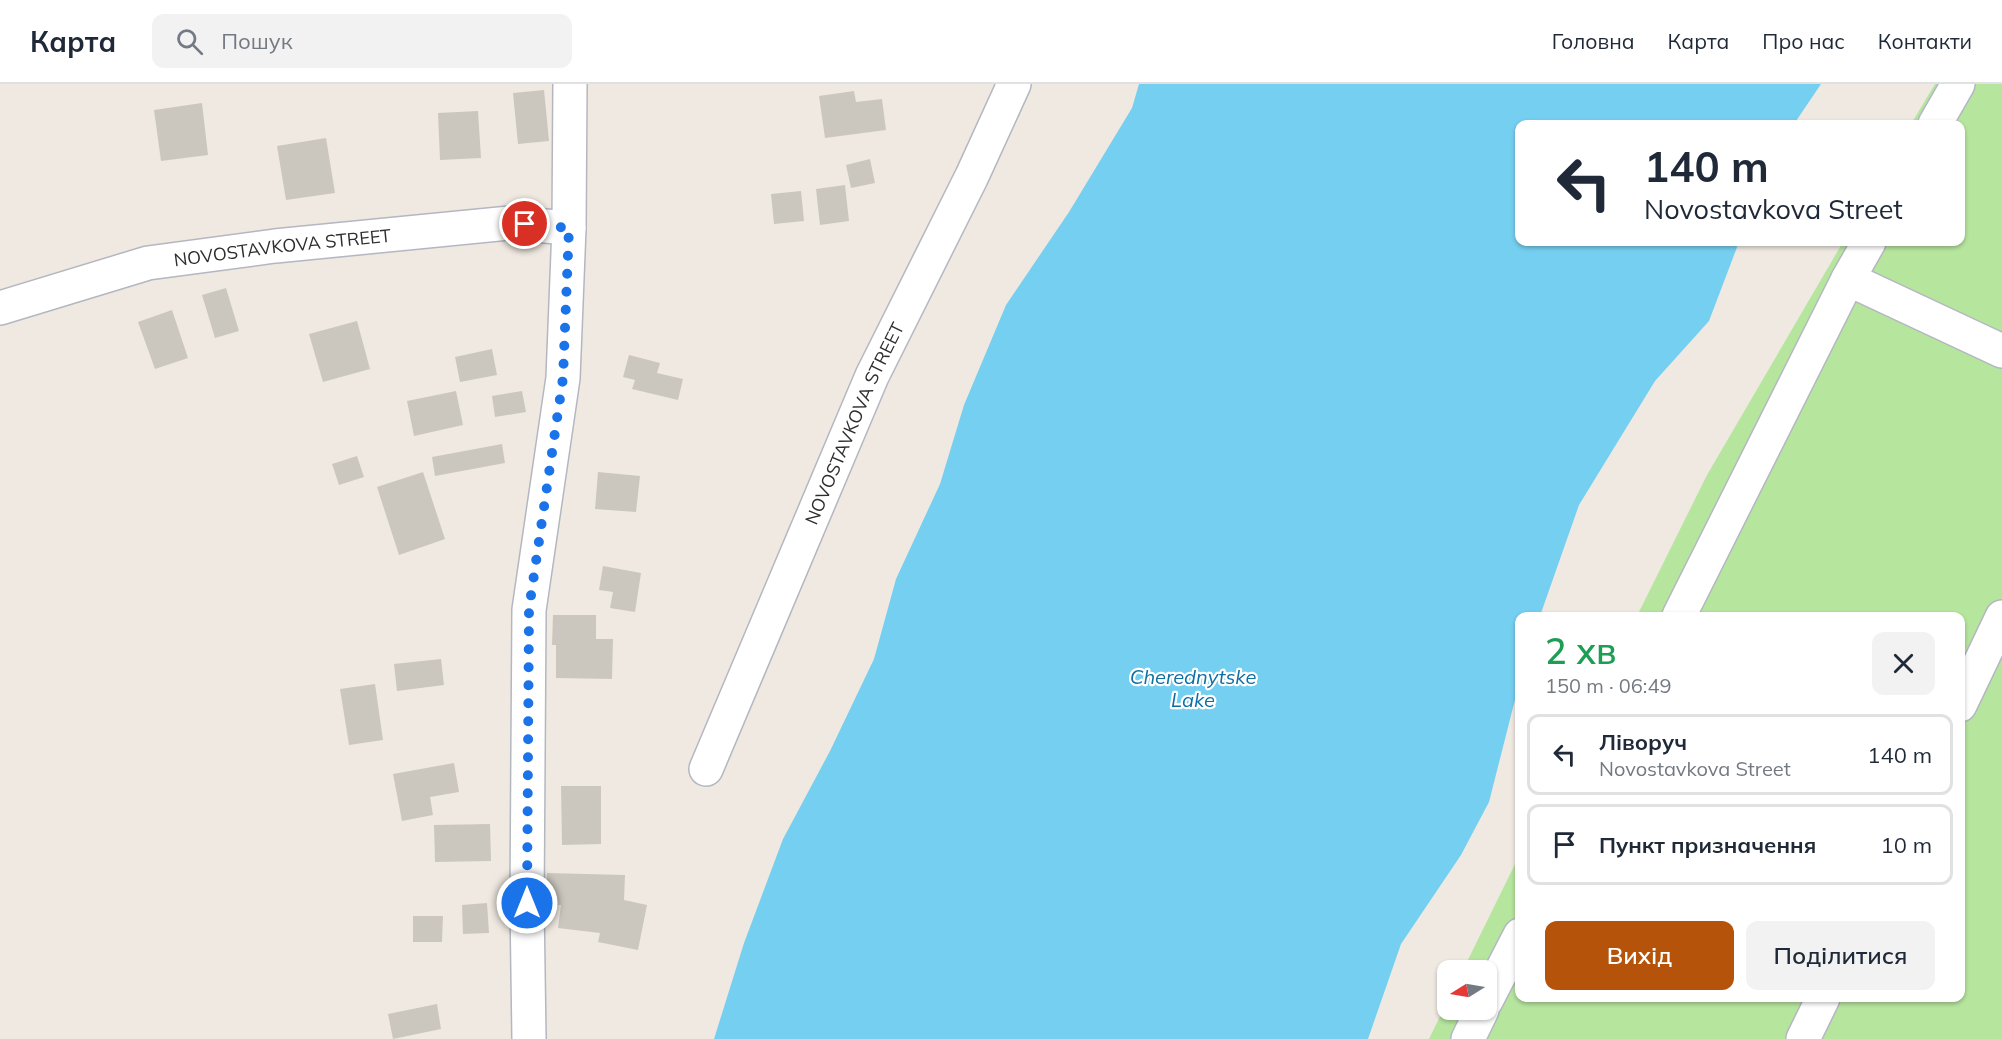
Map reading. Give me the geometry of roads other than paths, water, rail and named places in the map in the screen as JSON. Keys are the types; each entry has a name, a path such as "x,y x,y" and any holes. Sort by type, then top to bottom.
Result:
{"street":[{"path":"529,1039 527,903 529,609 563,378 569,228 570,84"},
{"name":"NOVOSTAVKOVA STREET","path":"706,769 872,376 972,176 1014,84"},
{"path":"1937,120 1958,84"},
{"name":"NOVOSTAVKOVA STREET","path":"0,308 148,263 275,246 510,223 569,228"},
{"path":"1681,612 1867,246"},
{"path":"1848,279 2002,351"},
{"path":"1965,694 2002,616"},
{"path":"1497,979 1515,945"},
{"path":"1803,1039 1821,1002"},
{"path":"1468,1039 1477,1020"}],"water":[{"name":"Cherednytske Lake","path":"1139,84 1821,84 1797,120 1515,120 1515,246 1737,246 1709,321 1655,381 1579,505 1541,612 1515,612 1515,700 1489,802 1461,855 1401,944 1368,1039 714,1039 744,943 783,839 830,751 874,659 896,579 940,484 964,405 1006,305 1069,212 1132,108"}]}
